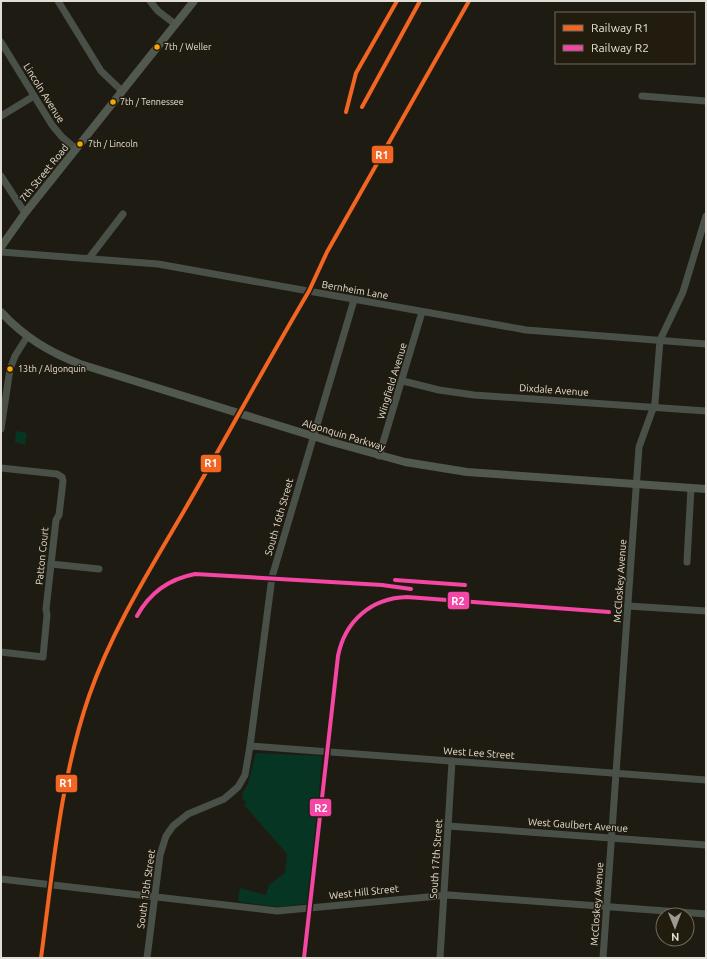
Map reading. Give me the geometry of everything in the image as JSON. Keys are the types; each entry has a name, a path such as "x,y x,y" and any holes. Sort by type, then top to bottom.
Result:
{"main road":[{"name":"7th Street Road","path":"1,247 25,213 194,1"},
{"name":"Algonquin Parkway","path":"1,312 27,337 45,348 80,364 379,456 426,466 468,472 706,489"}],"street":[{"path":"58,1 101,71 122,91"},
{"path":"150,1 158,11 175,24"},
{"name":"Lincoln Avenue","path":"1,42 56,131 76,148"},
{"path":"1,116 34,96"},
{"path":"642,96 706,101"},
{"path":"1,176 25,213"},
{"path":"90,257 123,214"},
{"name":"McCloskey Avenue","path":"603,958 639,447 654,407 660,340 684,292 706,216"},
{"name":"Bernheim Lane","path":"1,252 90,257 158,264 540,332 706,344"},
{"name":"South 16th Street","path":"250,746 271,583 354,300"},
{"name":"Wingfield Avenue","path":"379,456 422,312"},
{"path":"1,429 10,369 15,356 27,337"},
{"name":"Dixdale Avenue","path":"402,381 439,390 474,395 706,411"},
{"name":"Patton Court","path":"1,468 53,474 60,476 63,479 60,516 56,520 51,564 43,657 1,652"},
{"path":"687,562 691,488"},
{"path":"51,564 99,569"},
{"path":"628,606 706,611"},
{"name":"West Lee Street","path":"250,746 706,780"},
{"name":"South 15th Street","path":"147,958 160,855 169,831 188,814 218,802 233,792 245,775 250,746"},
{"name":"South 17th Street","path":"440,958 452,761"},
{"name":"West Gaulbert Avenue","path":"448,826 706,845"},
{"name":"West Hill Street","path":"1,879 280,912 443,895 706,914"}],"green space":[{"path":"16,431 27,433 25,445 15,442"},
{"path":"256,753 322,756 319,813 309,903 280,907 240,902 238,900 240,888 266,895 269,885 285,873 287,854 244,805 246,803 242,797 242,793 248,784"}],"rail line":[{"name":"R1","path":"346,112 356,73 397,1"},
{"name":"R1","path":"362,107 420,1"},
{"name":"R1","path":"41,958 64,793 79,728 98,672 132,601 309,291 327,252 469,1"},
{"name":"R2","path":"137,616 154,593 177,579 195,574 382,585 411,589"},
{"name":"R2","path":"395,580 465,585"},
{"name":"R2","path":"304,958 338,656 341,643 353,622 371,607 394,598 407,597 609,612"}],"place":[{"name":"7th / Weller","path":"157,47"},
{"name":"7th / Tennessee","path":"113,102"},
{"name":"7th / Lincoln","path":"80,144"},
{"name":"13th / Algonquin","path":"10,369"}]}
